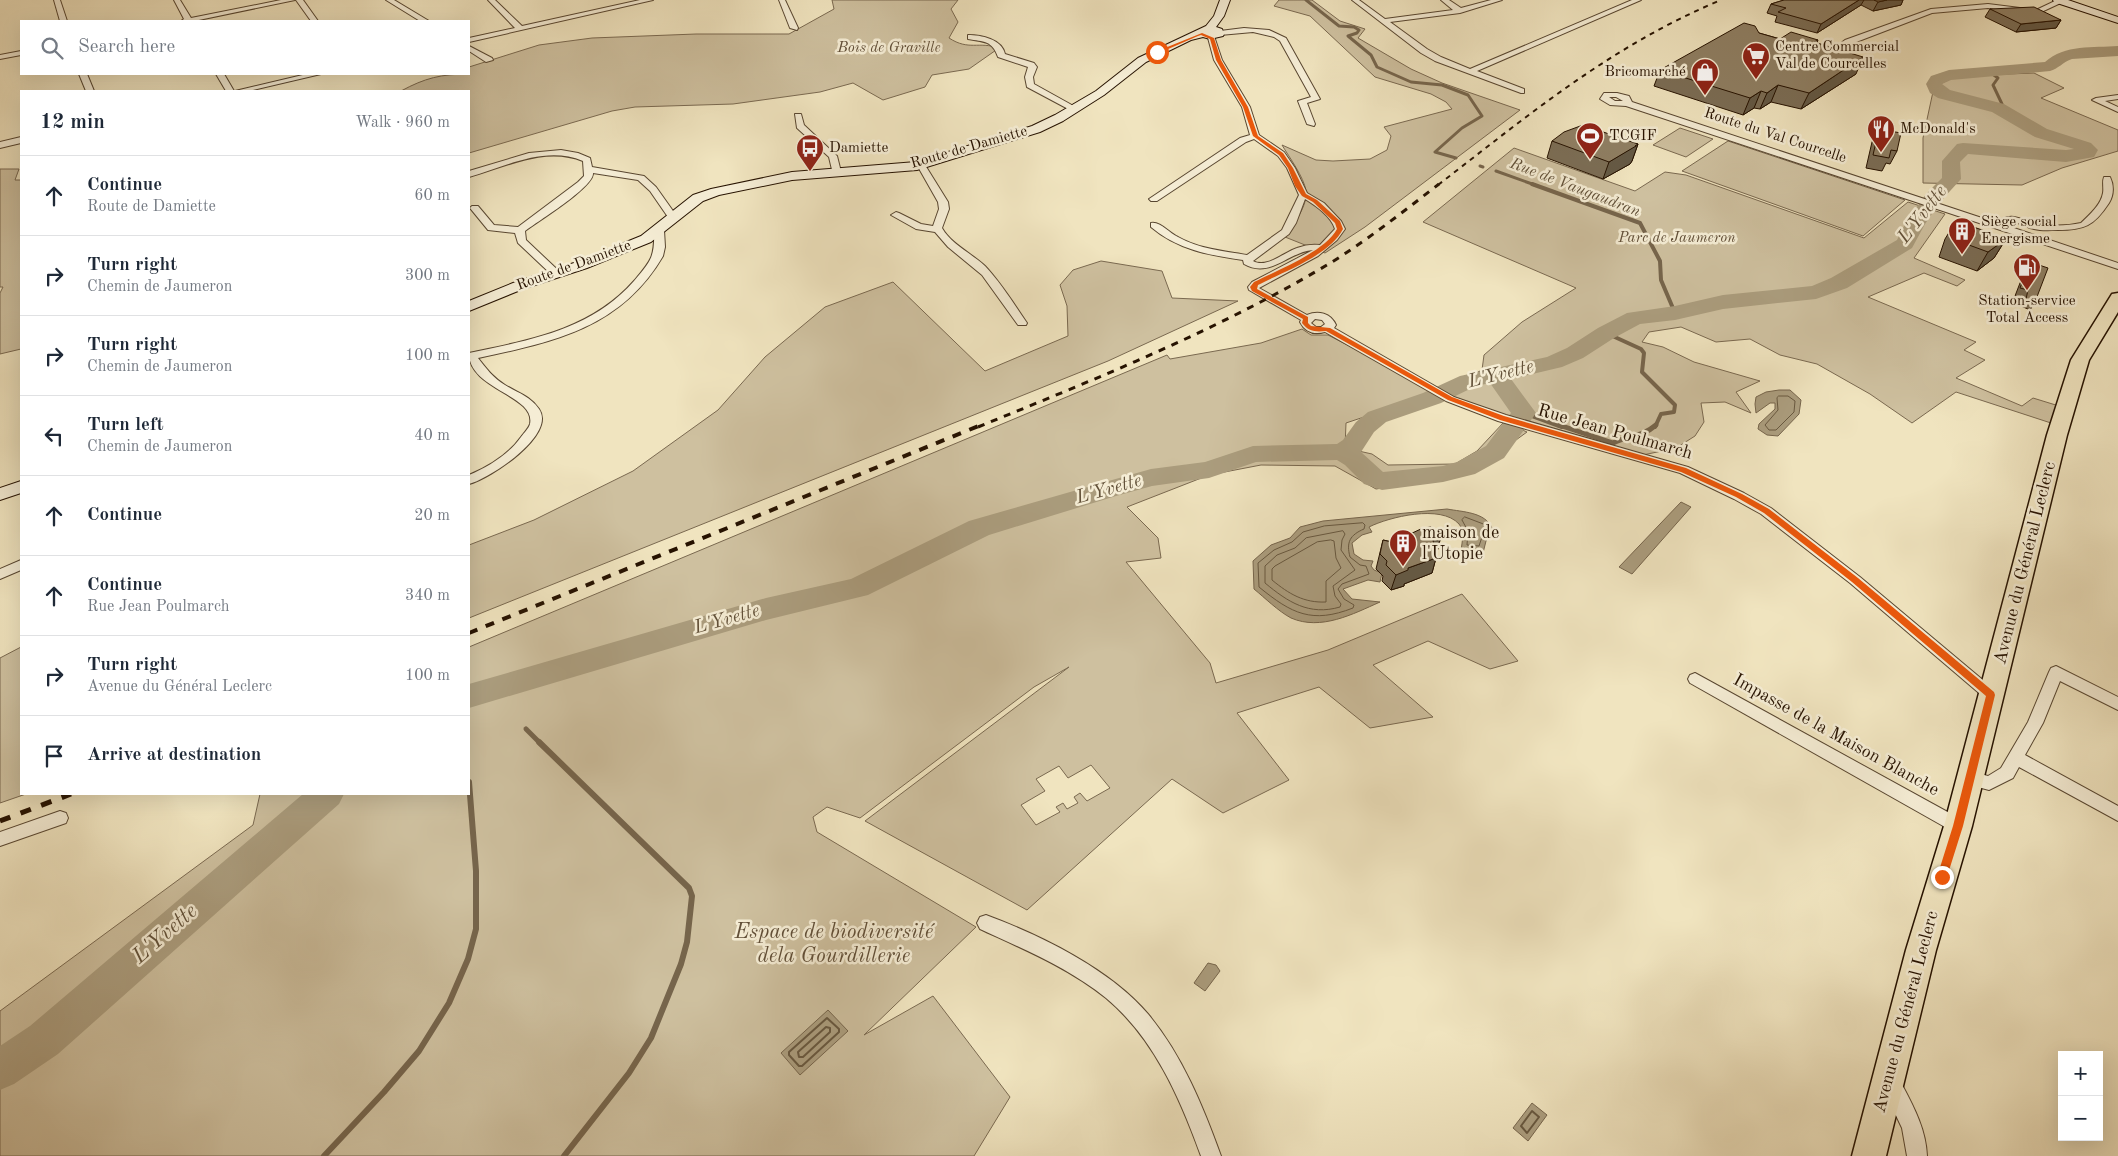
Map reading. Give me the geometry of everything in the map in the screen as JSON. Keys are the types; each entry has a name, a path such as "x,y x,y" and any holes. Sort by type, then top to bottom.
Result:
{"main road":[{"name":"Avenue du Général Leclerc","path":"1869,1156 1921,950 1958,826 2057,434 2080,361 2116,306"}],"street":[{"path":"57,0 64,20"},
{"path":"177,0 187,20"},
{"path":"192,20 292,0"},
{"path":"299,0 314,20"},
{"path":"389,0 423,20"},
{"path":"490,0 521,28"},
{"path":"613,0 621,6"},
{"path":"470,40 650,0"},
{"path":"782,0 794,28"},
{"path":"1225,0 1210,33 1218,60 1246,107 1255,136 1281,154 1291,168 1298,186 1304,195 1321,206 1338,222 1340,229 1337,236 1322,248 1305,248 1265,267 1250,264 1249,258"},
{"path":"1355,0 1424,51 1521,91"},
{"path":"1444,0 1460,11"},
{"path":"1383,21 1460,11 1499,0"},
{"path":"1471,71 1638,0"},
{"path":"1826,58 1848,42 1931,11 1988,6 2037,12 2060,1 2118,20"},
{"path":"1210,33 1252,30 1274,34 1284,40 1316,99 1302,101 1312,124"},
{"name":"Route de Damiette","path":"470,306 646,239 698,198 716,192 792,176 921,165 1036,129 1075,108 1121,78 1142,60 1187,38 1210,33"},
{"path":"971,37 992,42 1000,48 1001,55 1031,65 1033,67 1029,77 1030,85 1075,108"},
{"path":"470,49 489,60"},
{"path":"0,58 20,53"},
{"path":"83,75 90,90"},
{"path":"221,75 229,90"},
{"path":"245,90 313,75"},
{"path":"277,83 281,90"},
{"path":"2118,97 2096,100 2118,110"},
{"name":"Route du Val Courcelle","path":"1626,103 1999,226"},
{"path":"798,116 800,126 833,156 836,172"},
{"path":"1154,199 1243,140 1255,136"},
{"path":"0,145 20,140"},
{"path":"470,174 538,154 559,153 581,156 587,160 589,176 578,189 540,214 520,230 491,228 471,204"},
{"path":"921,165 944,209 939,230"},
{"path":"588,169 641,178 653,189 673,218"},
{"path":"2107,179 2110,190 2108,199 2085,224 2078,227 2047,225 2042,227 2010,218 2003,221 1999,226 2118,266"},
{"path":"1154,225 1167,237 1188,247 1249,258 1281,236 1289,227 1299,200 1304,195"},
{"path":"896,215 919,227 939,230 963,254 982,268 1022,324"},
{"path":"2037,238 2042,227"},
{"path":"520,230 521,241 557,274"},
{"path":"470,480 484,474 506,459 521,446 536,425 535,412 524,399 501,388 489,379 470,356 552,338 582,327 611,309 637,284 659,253 659,230"},
{"name":"Rue Jean Poulmarch","path":"1322,248 1253,287 1306,319 1305,323 1309,328 1316,330 1327,329 1450,399 1502,418 1684,470 1739,496 1766,511 1855,580 1991,695"},
{"path":"0,494 20,487"},
{"path":"0,574 20,565"},
{"path":"1969,778 1989,783 2007,773 2034,723 2056,672 2118,704"},
{"name":"Impasse de la Maison Blanche","path":"1695,679 1958,826"},
{"path":"2016,758 2118,814"},
{"path":"0,839 60,818"},
{"path":"986,923 1048,952 1088,975 1127,1004 1152,1036 1176,1075 1211,1156"},
{"path":"1888,1079 1911,1123 1918,1147 1917,1156"}],"green space":[{"name":"Bois de Graville","path":"832,0 958,0 951,9 958,22 949,38 962,44 999,48 969,69 932,75 925,87 883,100 853,83 820,92 733,104 635,107 612,111 470,153 470,90 403,90 433,78 450,75 470,75 470,67 539,45 592,38 696,34 789,34 834,9"},
{"path":"1279,0 1312,0 1340,21 1365,29 1358,38 1411,69 1442,83 1520,110 1365,227 1325,253 1285,237 1305,203 1306,191 1299,173 1282,145 1316,160 1370,159 1387,150 1391,136 1384,127 1452,109 1446,102 1431,94 1375,77 1310,16 1274,6"},
{"path":"2034,73 2064,88 2041,98 2118,130 2118,151 2062,168 2022,185 1923,183 1923,138 1934,87 1956,76"},
{"path":"1680,128 1713,139 1686,157 1653,145"},
{"path":"1728,141 1905,200 1863,236 1682,171"},
{"name":"Parc de Jaumeron","path":"1514,148 1635,191 1665,172 1686,175 1864,238 1908,202 1945,214 1914,258 1965,280 1957,286 1924,273 1868,297 1976,342 1964,350 1985,360 1956,378 2022,406 2033,398 2059,406 2054,424 1956,392 1912,423 1870,394 1817,364 1780,355 1750,339 1716,342 1681,327 1649,332 1642,342 1663,347 1694,362 1760,381 1736,392 1751,413 1725,402 1701,403 1704,422 1695,436 1676,448 1643,455 1524,424 1439,392 1482,370 1484,355 1522,322 1576,288 1423,222"},
{"path":"0,169 19,169 15,180 20,180 20,349 0,354 0,293 3,287 0,287"},
{"path":"1101,261 1162,271 1172,298 1238,301 1108,361 470,618 470,545 534,520 633,471 718,410 765,357 825,307 893,282 985,371 1068,336 1067,306 1060,285 1073,270"},
{"name":"Espace de biodiversité dela Gourdillerie","path":"1302,329 1311,335 1328,335 1439,392 1346,423 1345,448 1372,454 1388,465 1455,464 1477,451 1504,422 1527,432 1469,474 1376,489 1335,466 1261,465 1209,475 1127,507 1158,538 1161,558 1126,562 1210,663 1216,683 1328,650 1462,594 1518,661 1490,669 1428,641 1373,665 1433,717 1370,728 1319,687 1237,713 1289,780 1223,813 1172,779 1027,910 865,821 1069,667 1034,687 860,818 827,807 813,817 817,832 976,927 864,1035 933,996 1010,1097 974,1156 0,1156 0,1011 253,825 260,795 470,795 470,647 1167,355 1170,359 1261,343","holes":["1091,765 1110,788 1087,801 1080,793 1074,797 1078,803 1067,809 1063,803 1056,807 1060,812 1036,825 1021,805 1045,791 1036,779 1059,766 1068,778"]},
{"path":"20,648 20,795 23,795 0,803 0,658"}],"water":[{"path":"1790,390 1801,400 1799,414 1778,436 1767,435 1758,429 1759,424 1775,409 1775,403 1770,403 1756,413 1756,397 1766,392"},
{"path":"1681,502 1691,507 1632,574 1619,567"},
{"path":"1447,509 1479,516 1489,523 1492,528 1483,553 1461,551 1463,537 1461,527 1451,518 1440,515 1415,514 1402,516 1369,527 1372,532 1362,535 1352,543 1354,554 1363,560 1373,561 1371,566 1374,570 1382,573 1380,582 1368,580 1343,589 1352,599 1380,602 1348,616 1325,622 1302,622 1286,615 1254,589 1253,561 1271,545 1290,538 1300,527 1323,521"},
{"path":"1208,963 1216,965 1220,971 1205,991 1194,983"},
{"path":"828,1010 848,1031 800,1075 781,1053"},
{"path":"1532,1103 1547,1115 1528,1141 1513,1128"}],"building":[{"path":"1784,0 1859,0 1821,24 1778,12 1786,8 1771,4"},
{"path":"2034,7 2061,20 2021,24 1990,9"},
{"name":"Centre Commercial Val de Courcelles","path":"1744,23 1755,26 1759,33 1780,39 1791,32 1818,40 1814,42 1863,57 1809,93 1778,85 1767,93 1761,91 1750,98 1660,70"},
{"path":"1583,125 1638,144 1609,162 1552,141 1564,132"},
{"path":"1879,129 1901,133 1897,151 1891,150 1889,158 1873,155"},
{"path":"1956,221 1988,232 1988,235 2006,239 1988,252 1950,238"},
{"path":"2036,264 2048,268 2035,302 2026,299 2028,290 2020,288 2025,275 2033,276"},
{"path":"1431,527 1441,536 1433,540 1436,558 1408,568 1408,570 1396,575 1386,565 1387,561 1380,554 1383,540 1396,543 1407,540 1408,535 1423,528"}],"waterway":[{"path":"1306,0 1339,26 1354,27 1359,30 1357,33 1348,36 1371,55 1377,67 1411,82 1442,85 1468,95 1482,116 1462,128 1435,152 1456,158"},
{"name":"L'Yvette","path":"1496,375 1554,362 1575,353 1606,333 1635,318 1675,313 1723,302 1816,292 1839,283 1905,244 1915,224 1933,198 1952,179 1951,161 1963,148 2066,156 2088,153 2089,150 2085,147 2041,133 1998,108 1944,94 1936,89 1934,84 1937,80 1949,75 1966,75 2050,66 2059,58 2069,54 2118,51"},
{"path":"1991,73 1998,78 1993,85 2002,104 1998,108"},
{"name":"Rue de Vaugaudran","path":"1496,171 1535,185"},
{"name":"Rue de Vaugaudran","path":"1532,184 1640,223 1660,261 1661,280 1675,313"},
{"path":"1606,333 1641,349 1644,353 1642,372 1675,405 1674,412 1661,414 1656,425"},
{"path":"1342,452 1354,459 1373,478 1382,481 1443,474 1466,468 1495,452 1524,413 1496,375"},
{"name":"L'Yvette","path":"1342,452 1352,446 1365,427 1377,417 1432,398 1468,381 1496,375"},
{"path":"1524,413 1562,427"},
{"path":"1559,425 1613,443 1645,432 1656,425"},
{"name":"L'Yvette","path":"470,696 766,609 858,588 979,528 1107,490 1151,478 1209,470 1253,454 1342,452"},
{"path":"526,729 539,742"},
{"path":"539,742 689,888 692,896 687,942 681,964 651,1038 629,1073 564,1156"},
{"name":"L'Yvette","path":"0,1070 44,1040 326,795"},
{"path":"324,1156 384,1092 419,1051 449,1003 468,959 476,929 476,871 470,795"}],"railway":[{"path":"1438,185 1539,107 1607,60 1643,38 1721,0"},
{"path":"978,427 1158,351 1247,309 1346,253 1439,184"},
{"path":"470,633 981,425"},
{"path":"0,821 68,795"}],"place":[{"name":"Centre Commercial Val de Courcelles","path":"1756,80"},
{"name":"Bricomarché","path":"1705,96"},
{"name":"McDonald's","path":"1881,153"},
{"name":"TCGIF","path":"1590,160"},
{"name":"Damiette","path":"810,172"},
{"name":"Siège social Energisme","path":"1962,255"},
{"name":"Station-service Total Access","path":"2027,291"},
{"name":"maison de l'Utopie","path":"1403,567"}],"route":[{"path":"1157,52 1196,35 1210,36 1218,60 1246,107 1255,136 1281,154 1291,168 1298,186 1304,195 1315,201 1338,222 1340,229 1337,236 1312,255 1256,284 1253,287 1254,290 1306,319 1305,323 1309,328 1316,330 1327,329 1450,399 1502,418 1684,470 1739,496 1766,511 1855,580 1991,695 1958,826 1942,877"}]}
